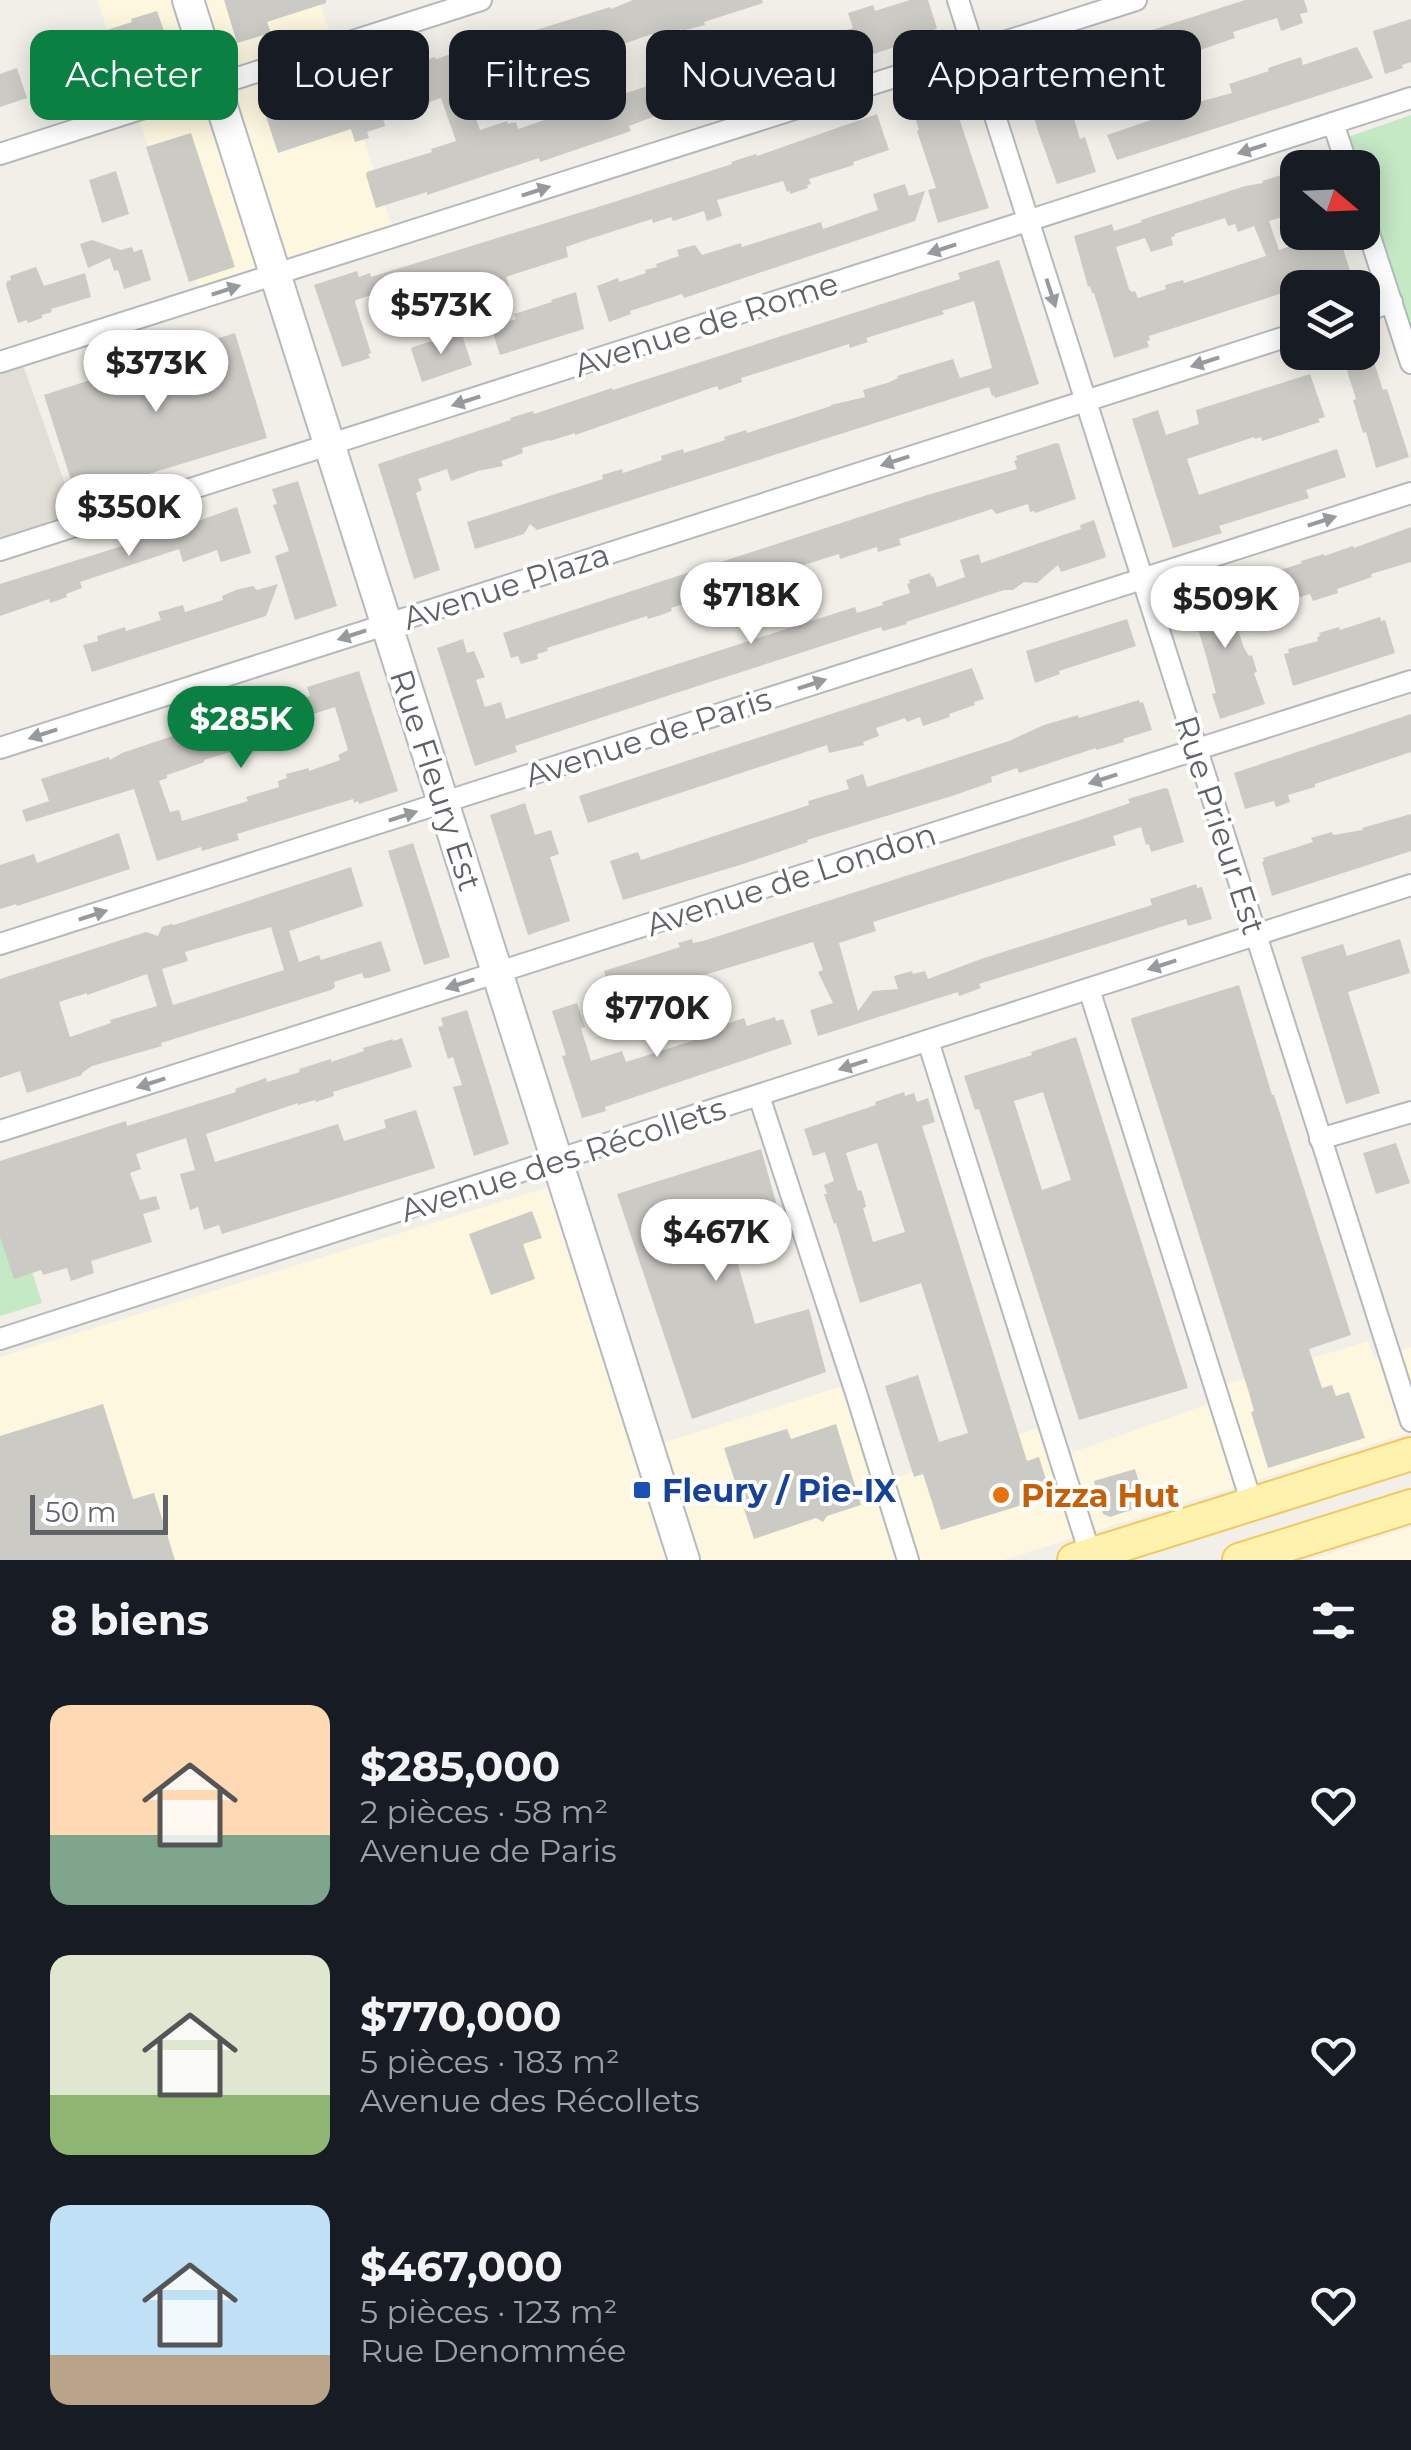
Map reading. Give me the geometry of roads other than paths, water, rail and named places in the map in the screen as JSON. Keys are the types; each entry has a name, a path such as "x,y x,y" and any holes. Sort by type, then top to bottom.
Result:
{"main road":[{"path":"1085,1558 1411,1454"},
{"path":"1239,1560 1411,1506"}],"street":[{"name":"Rue Fleury Est","path":"188,0 197,30"},
{"path":"238,79 482,0"},
{"name":"Rue Prieur Est","path":"958,0 967,30"},
{"path":"1043,30 1136,0"},
{"path":"0,362 893,78"},
{"name":"Avenue de Rome","path":"0,550 1411,98"},
{"path":"0,154 108,120"},
{"name":"Rue Fleury Est","path":"226,120 684,1560"},
{"name":"Rue Prieur Est","path":"996,120 1411,1421"},
{"path":"1334,123 1342,150"},
{"path":"1375,250 1411,363"},
{"path":"1380,306 1392,302"},
{"name":"Avenue Plaza","path":"0,748 1280,338"},
{"name":"Avenue de Paris","path":"0,944 1411,493"},
{"name":"Avenue de London","path":"0,1131 1411,681"},
{"name":"Avenue des Récollets","path":"0,1339 1411,886"},
{"path":"1089,988 1252,1504"},
{"path":"928,1041 1085,1558"},
{"path":"758,1096 908,1560"},
{"path":"1320,1139 1411,1112"}],"place":[{"name":"Fleury / Pie-IX","path":"642,1490"},
{"name":"Pizza Hut","path":"1001,1495"}]}
